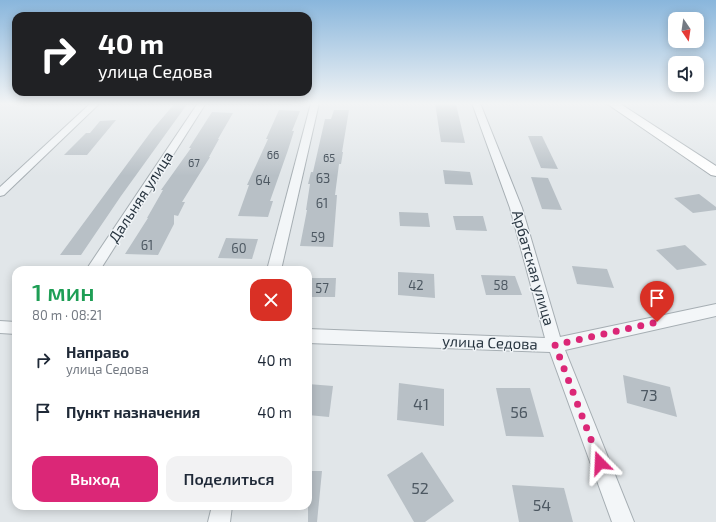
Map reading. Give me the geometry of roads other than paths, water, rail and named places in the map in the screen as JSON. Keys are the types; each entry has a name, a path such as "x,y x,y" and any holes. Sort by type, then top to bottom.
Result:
{"street":[{"path":"0,193 70,127"},
{"name":"Дальняя улица","path":"96,266 186,127"},
{"path":"275,266 310,127"},
{"name":"Арбатская улица","path":"485,127 516,208 555,345 623,522"},
{"path":"648,127 716,172"},
{"name":"улица Седова","path":"312,336 555,345 716,310"},
{"path":"0,327 12,328"},
{"path":"219,522 221,510"}]}
